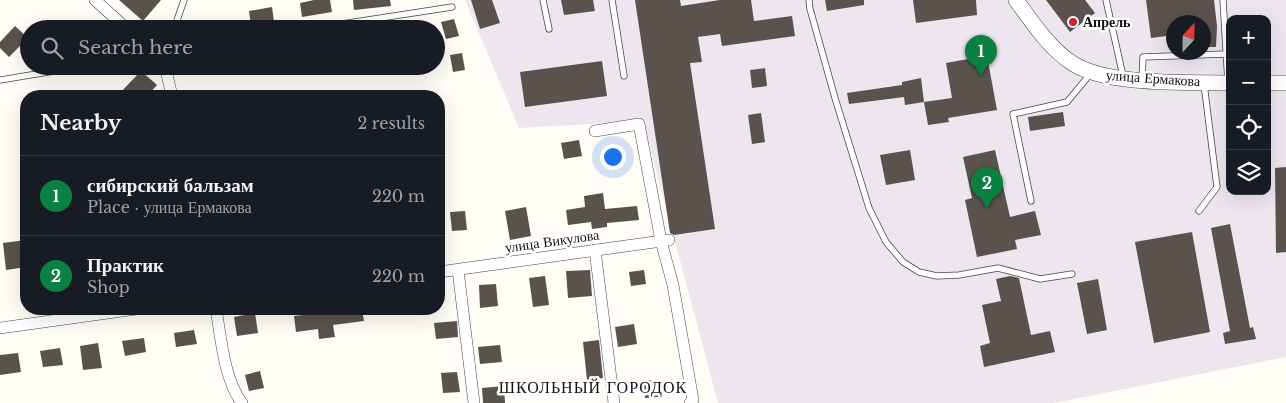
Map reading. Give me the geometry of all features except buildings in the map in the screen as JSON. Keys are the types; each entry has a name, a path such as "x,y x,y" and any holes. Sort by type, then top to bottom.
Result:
{"street":[{"path":"95,0 117,20"},
{"name":"улица Ермакова","path":"1016,0 1058,52 1072,63 1092,72 1142,80 1226,82"},
{"path":"166,75 170,90"},
{"path":"1271,83 1286,83"},
{"path":"595,132 639,124 665,240 687,359 693,400 690,403"},
{"name":"улица Викулова","path":"445,271 665,240"},
{"path":"595,250 614,403"},
{"path":"458,270 474,403"},
{"path":"0,328 93,315"},
{"path":"217,315 229,376 236,395 242,403"}],"lane":[{"path":"177,20 184,0"},
{"path":"544,0 549,29"},
{"path":"612,0 624,76"},
{"path":"809,0 835,98 869,208 886,242 903,262 919,272 937,276 959,275 998,268 1040,279 1072,274"},
{"path":"1106,0 1123,78"},
{"path":"1142,80 1143,56 1226,54 1224,0"},
{"path":"368,20 452,7"},
{"path":"1031,201 1013,114 1067,102 1092,72"},
{"path":"0,80 30,75"},
{"path":"1199,211 1217,187 1203,82"}],"shaded area":[{"path":"465,0 1286,0 1286,357 1054,403 718,403 643,121 519,128"}],"place":[{"name":"Апрель","path":"1073,22"},
{"name":"сибирский бальзам","path":"981,76"},
{"name":"Практик","path":"987,208"}],"district":[{"name":"ШКОЛЬНЫЙ ГОРОДОК","path":"593,387"}]}
